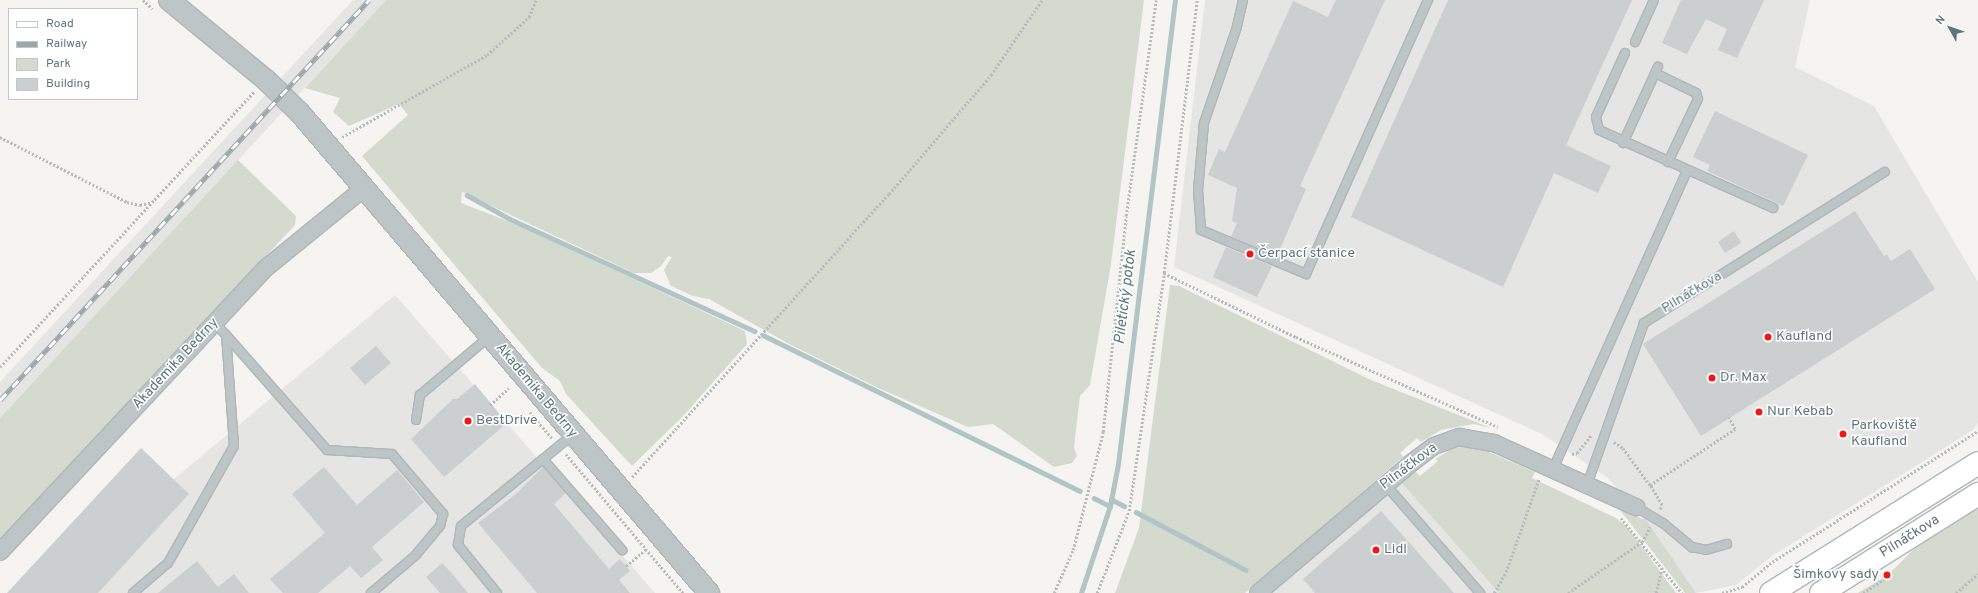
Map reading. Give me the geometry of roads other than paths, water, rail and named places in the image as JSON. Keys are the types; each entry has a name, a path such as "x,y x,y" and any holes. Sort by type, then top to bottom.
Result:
{"main road":[{"name":"Pilnáčkova","path":"1771,593 1978,463"},
{"name":"Pilnáčkova","path":"1821,593 1978,494"}],"street":[{"name":"Akademika Bedrny","path":"162,5 259,86 287,100 490,336 566,440 618,487 709,593"},
{"name":"Akademika Bedrny","path":"0,552 266,268 364,188"},
{"name":"Pilnáčkova","path":"1258,593 1424,452 1459,437 1483,439 1545,473 1588,485 1636,507"}],"lane":[{"path":"1243,0 1238,27 1204,123 1198,190 1201,230 1306,274 1428,0"},
{"path":"1635,42 1654,0"},
{"path":"1625,53 1595,121 1604,134 1773,208"},
{"path":"1623,143 1657,70 1696,93 1698,99 1668,162"},
{"path":"1545,473 1687,171"},
{"name":"Pilnáčkova","path":"1588,485 1644,323 1885,172"},
{"path":"215,323 327,450 392,454 443,514 440,526 421,549 371,593"},
{"path":"133,593 168,563 234,446 226,335"},
{"path":"416,420 420,395 490,336"},
{"path":"497,593 458,545 461,526 566,440"},
{"path":"543,459 622,550"},
{"path":"1385,484 1480,593"},
{"path":"1636,507 1655,518 1692,547 1706,550 1727,544"}],"waterway":[{"name":"Piletický potok","path":"1081,593 1110,506 1118,464 1175,0"},
{"path":"467,195 510,219 755,331"},
{"path":"763,335 1080,491"},
{"path":"1094,498 1110,506"},
{"path":"1111,499 1124,506"},
{"path":"1136,512 1246,570"}],"railway":[{"path":"0,400 369,0"}],"place":[{"name":"Čerpací stanice","path":"1250,254"},
{"name":"Kaufland","path":"1768,337"},
{"name":"Dr. Max","path":"1712,378"},
{"name":"Nur Kebab","path":"1759,412"},
{"name":"BestDrive","path":"468,421"},
{"name":"Parkoviště Kaufland","path":"1843,434"},
{"name":"Lidl","path":"1376,550"},
{"name":"Šimkovy sady","path":"1887,575"}]}
